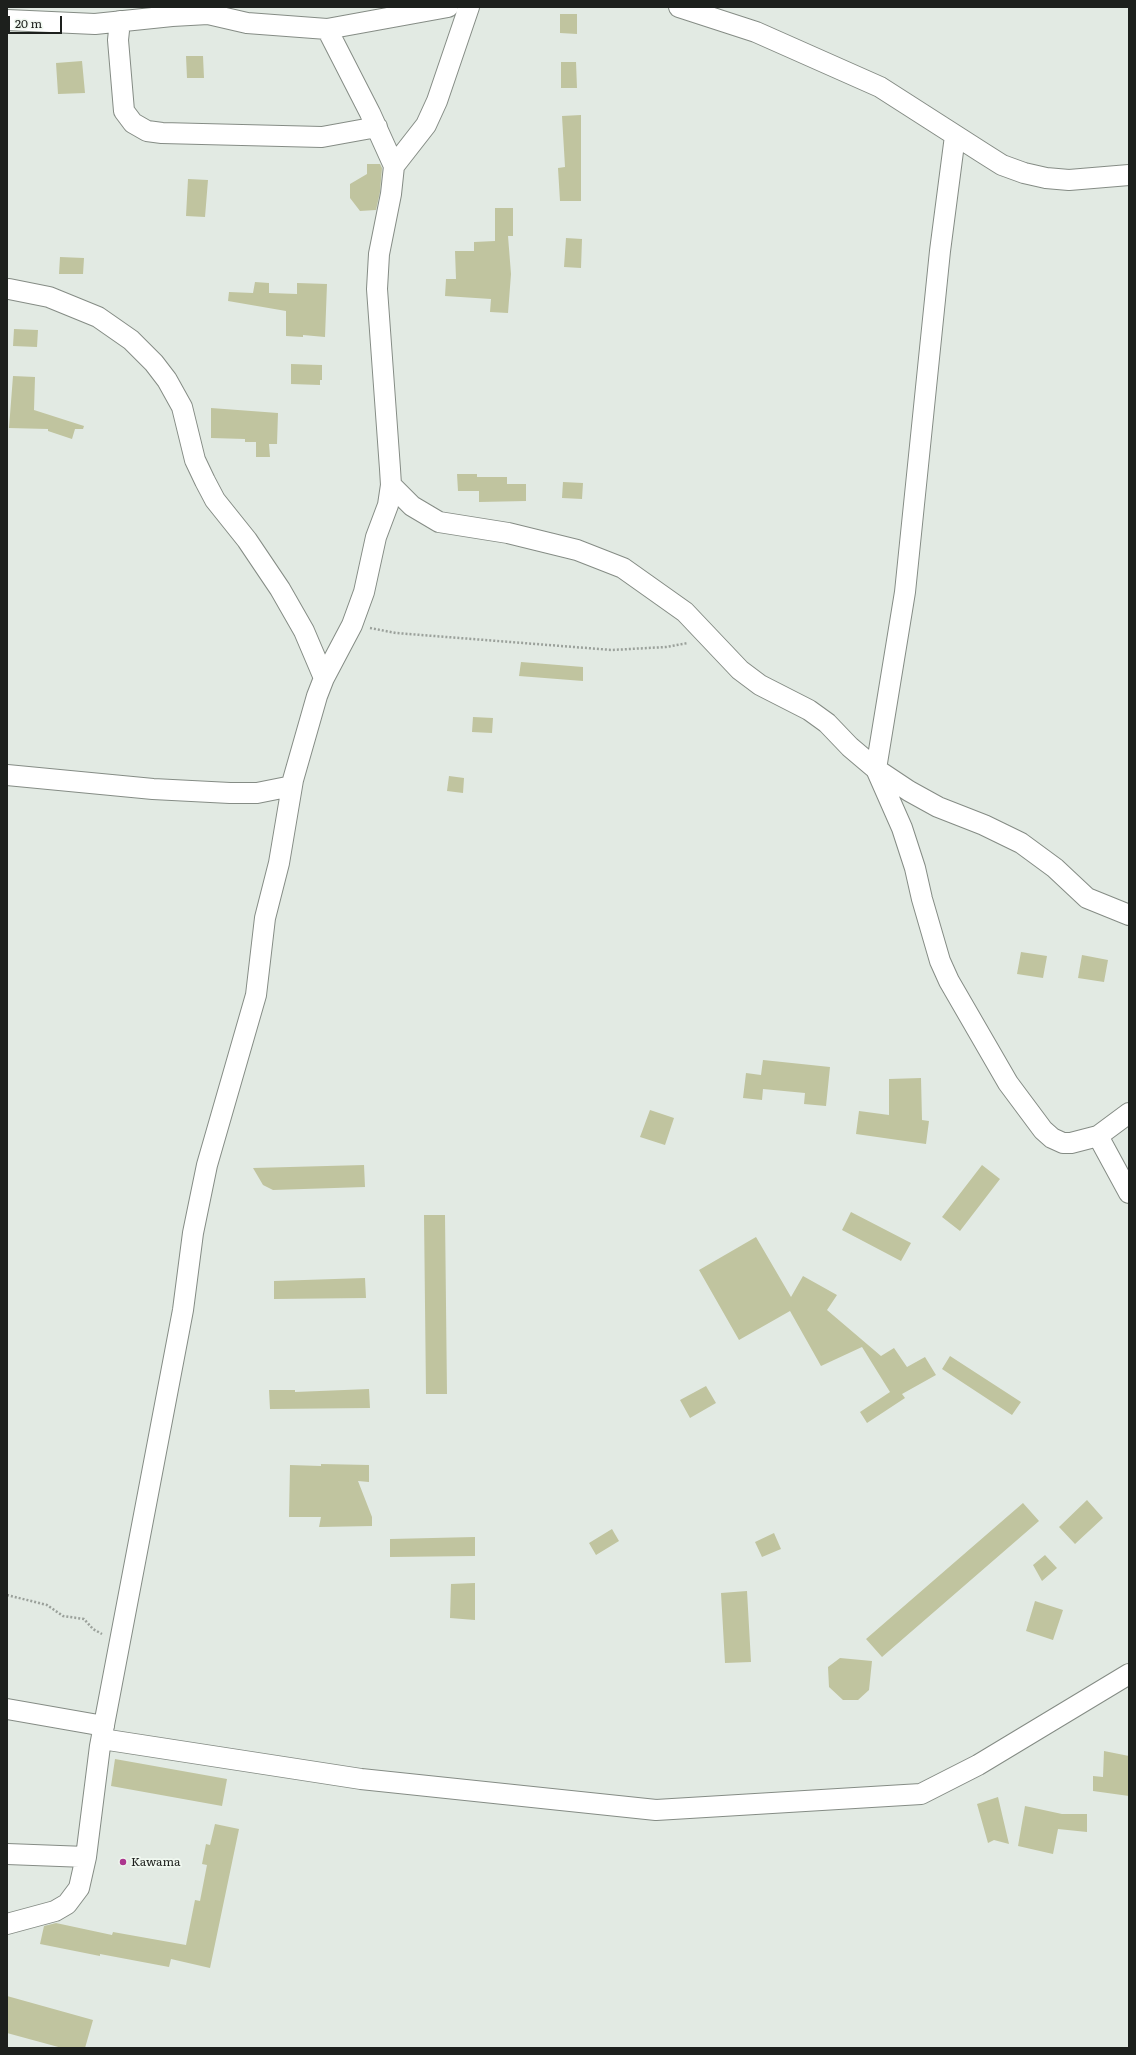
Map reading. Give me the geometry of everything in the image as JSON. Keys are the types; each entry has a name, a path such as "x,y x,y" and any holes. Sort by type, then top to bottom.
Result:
{"street":[{"path":"7,20 32,14 95,24 128,16 208,14 247,23 327,29 448,7"},
{"path":"394,166 426,125 437,101 469,7"},
{"path":"679,7 756,32 880,87 1002,165 1031,175 1069,180 1129,175"},
{"path":"128,16 118,40 124,111 133,123 143,130 162,133 322,137 377,127"},
{"path":"7,1924 55,1911 67,1904 79,1888 86,1857 103,1733 183,1310 206,1165 256,995 265,918 279,863 292,786 317,696 324,678 352,625 364,592 371,556 388,505 391,485 377,289 379,254 391,194 394,166 377,127 327,29"},
{"path":"955,136 940,251 905,592 876,769 902,828 915,868 922,900 940,961 949,981 1008,1083 1043,1130 1052,1138 1063,1143 1070,1143 1098,1136 1129,1113"},
{"path":"8,289 49,297 98,317 131,340 154,363 182,407 196,460 205,481 216,500 247,540 280,589 304,631 324,678"},
{"path":"391,485 412,506 439,522 508,533 577,550 623,568 686,612 712,638 740,670 760,685 809,710 827,723 850,747 876,769 909,791 938,807 984,825 1021,843 1056,868 1087,898 1129,915"},
{"path":"7,775 153,789 230,793 258,793 292,786"},
{"path":"1098,1136 1129,1192"},
{"path":"7,1709 103,1733 361,1779 656,1810 921,1794 978,1765 1129,1674"},
{"path":"7,1854 86,1857"}],"path":[{"path":"352,625 396,633 612,650 666,647 712,638"},
{"path":"7,1595 47,1605 63,1616 84,1619 93,1629 119,1645"}],"building":[{"path":"560,14 577,14 577,34 560,33"},
{"path":"186,56 203,56 204,78 187,78"},
{"path":"82,61 85,93 58,94 56,63"},
{"path":"561,62 576,62 577,88 561,88"},
{"path":"581,115 581,201 560,201 558,168 565,167 562,116"},
{"path":"367,164 380,164 382,168 380,192 376,210 360,211 350,198 350,184 367,174"},
{"path":"188,179 208,180 205,217 186,216"},
{"path":"495,208 513,208 513,236 508,236 511,274 508,313 490,312 491,299 445,296 446,279 456,279 455,251 474,251 474,242 495,241"},
{"path":"566,238 582,239 581,268 564,267"},
{"path":"60,257 84,258 83,274 59,274"},
{"path":"255,282 269,283 269,293 297,294 297,283 327,284 325,337 303,335 303,337 286,336 286,311 228,301 229,292 253,293"},
{"path":"14,329 38,330 37,347 13,346"},
{"path":"291,364 322,365 322,380 320,380 320,385 291,384"},
{"path":"13,376 35,377 34,410 84,426 83,429 75,429 72,439 48,431 48,429 9,428"},
{"path":"211,408 278,413 277,444 269,444 270,457 256,457 256,442 245,442 245,439 211,438"},
{"path":"457,474 477,474 477,477 507,477 507,484 526,484 526,501 479,502 479,491 458,491"},
{"path":"563,482 583,483 582,499 562,498"},
{"path":"521,662 583,667 583,681 519,676"},
{"path":"473,717 493,718 492,733 472,732"},
{"path":"449,776 464,778 463,793 447,791"},
{"path":"1021,952 1047,956 1043,978 1017,974"},
{"path":"1082,955 1108,960 1104,982 1078,978"},
{"path":"763,1060 830,1067 826,1106 804,1104 805,1093 763,1089 762,1100 743,1098 746,1073 761,1075"},
{"path":"921,1078 922,1120 929,1121 926,1144 856,1134 859,1111 889,1115 889,1079"},
{"path":"650,1110 674,1118 665,1145 640,1137"},
{"path":"364,1165 365,1187 273,1190 263,1185 253,1168"},
{"path":"982,1165 1000,1179 960,1231 942,1217"},
{"path":"851,1212 911,1243 901,1261 842,1230"},
{"path":"424,1215 445,1215 447,1394 426,1394"},
{"path":"756,1237 791,1297 803,1276 837,1295 827,1310 881,1356 894,1348 907,1367 925,1357 936,1375 902,1394 905,1398 867,1423 860,1412 890,1392 862,1347 821,1366 790,1311 739,1340 699,1270"},
{"path":"365,1278 366,1298 274,1299 274,1281"},
{"path":"950,1356 1021,1402 1012,1415 942,1369"},
{"path":"706,1386 716,1403 690,1418 680,1400"},
{"path":"369,1389 370,1408 270,1409 269,1390 295,1390 295,1392"},
{"path":"321,1464 369,1465 369,1482 358,1481 372,1517 372,1526 319,1527 321,1517 289,1517 290,1465 321,1466"},
{"path":"1087,1500 1103,1518 1075,1544 1059,1527"},
{"path":"1023,1503 1039,1521 882,1657 866,1639"},
{"path":"612,1529 619,1541 596,1555 589,1543"},
{"path":"774,1533 781,1549 762,1557 755,1542"},
{"path":"475,1537 475,1556 390,1557 390,1539"},
{"path":"1045,1555 1057,1568 1042,1581 1033,1565"},
{"path":"475,1583 475,1620 450,1618 451,1584"},
{"path":"747,1591 751,1662 725,1663 721,1593"},
{"path":"1035,1601 1063,1610 1053,1640 1026,1631"},
{"path":"840,1658 872,1661 869,1690 858,1700 843,1700 829,1687 828,1667"},
{"path":"1104,1751 1129,1756 1129,1796 1093,1791 1093,1776 1103,1777"},
{"path":"115,1759 227,1779 222,1806 111,1786"},
{"path":"998,1797 1009,1844 994,1840 988,1843 977,1804"},
{"path":"1025,1806 1062,1814 1087,1814 1087,1832 1058,1829 1053,1854 1018,1846"},
{"path":"215,1824 239,1829 210,1968 171,1959 169,1967 100,1954 100,1956 40,1944 44,1926 56,1923 112,1935 113,1932 186,1945 195,1900 200,1901 207,1865 202,1864 206,1844 210,1845"},
{"path":"7,1996 93,2020 85,2048 62,2048 7,2033"}],"place":[{"name":"Kawama","path":"123,1862"}]}
